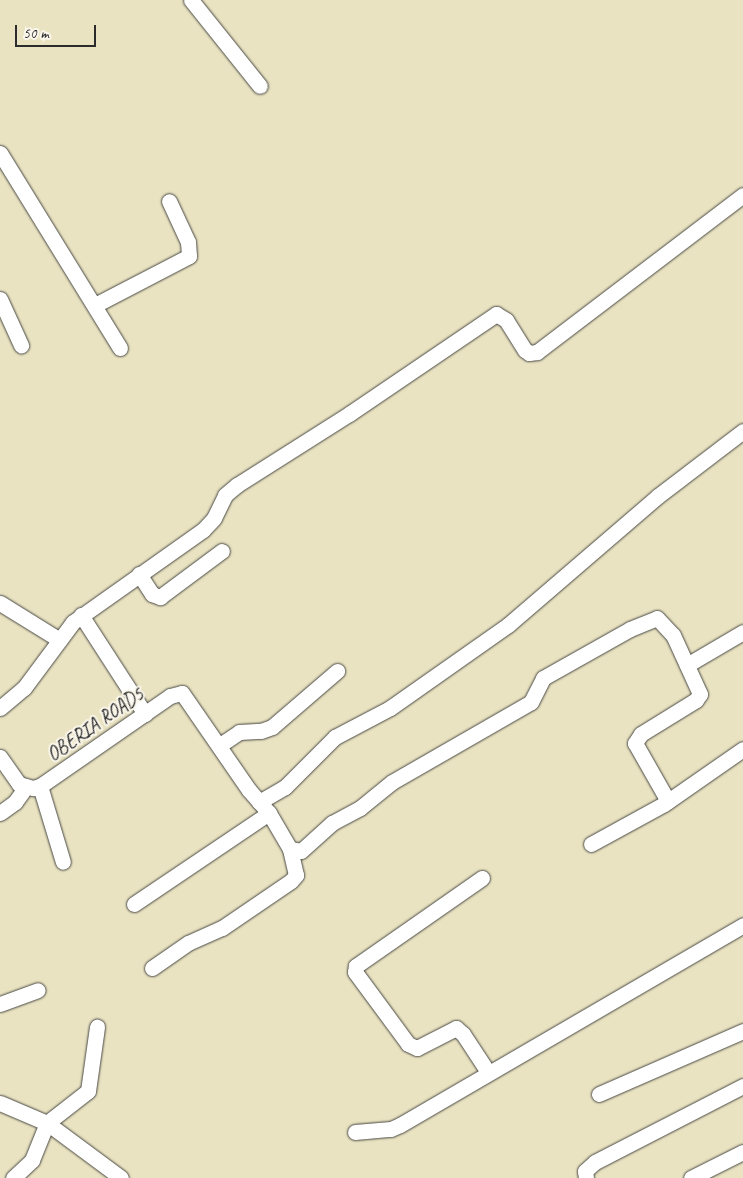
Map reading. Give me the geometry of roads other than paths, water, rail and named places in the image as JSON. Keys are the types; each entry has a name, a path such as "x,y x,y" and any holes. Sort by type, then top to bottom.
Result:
{"street":[{"path":"191,0 260,86"},
{"path":"0,153 120,348"},
{"path":"0,708 24,688 81,615 209,525 225,495 237,485 349,414 490,317 502,316 525,350 537,352 743,195"},
{"path":"94,305 189,256 188,242 169,201"},
{"path":"0,300 21,345"},
{"path":"134,904 264,808 335,737 397,703 508,626 658,496 743,430"},
{"path":"140,574 152,594 160,597 222,551"},
{"path":"0,603 60,640"},
{"path":"81,615 145,714"},
{"path":"290,849 295,852 306,848 332,824 360,808 392,782 531,702 543,678 647,620 657,618 665,623 687,665 699,696 641,734 635,743 668,801"},
{"path":"687,665 743,632"},
{"path":"152,968 188,943 222,928 291,881 296,875 290,849 220,745 239,732 261,732 272,727 337,672"},
{"name":"OBERIA ROAD5","path":"0,813 33,787 170,696 182,693 220,745"},
{"path":"591,844 668,801 743,749"},
{"path":"0,758 13,779 33,787 64,862"},
{"path":"482,878 356,966 355,972 408,1044 417,1048 456,1028 463,1034 488,1072"},
{"path":"355,1132 391,1129 743,925"},
{"path":"0,1004 38,990"},
{"path":"13,1178 32,1160 47,1123 88,1091 97,1028"},
{"path":"599,1094 743,1031"},
{"path":"586,1178 585,1171 595,1162 743,1086"},
{"path":"0,1102 47,1123 121,1178"},
{"path":"691,1178 743,1152"}]}
